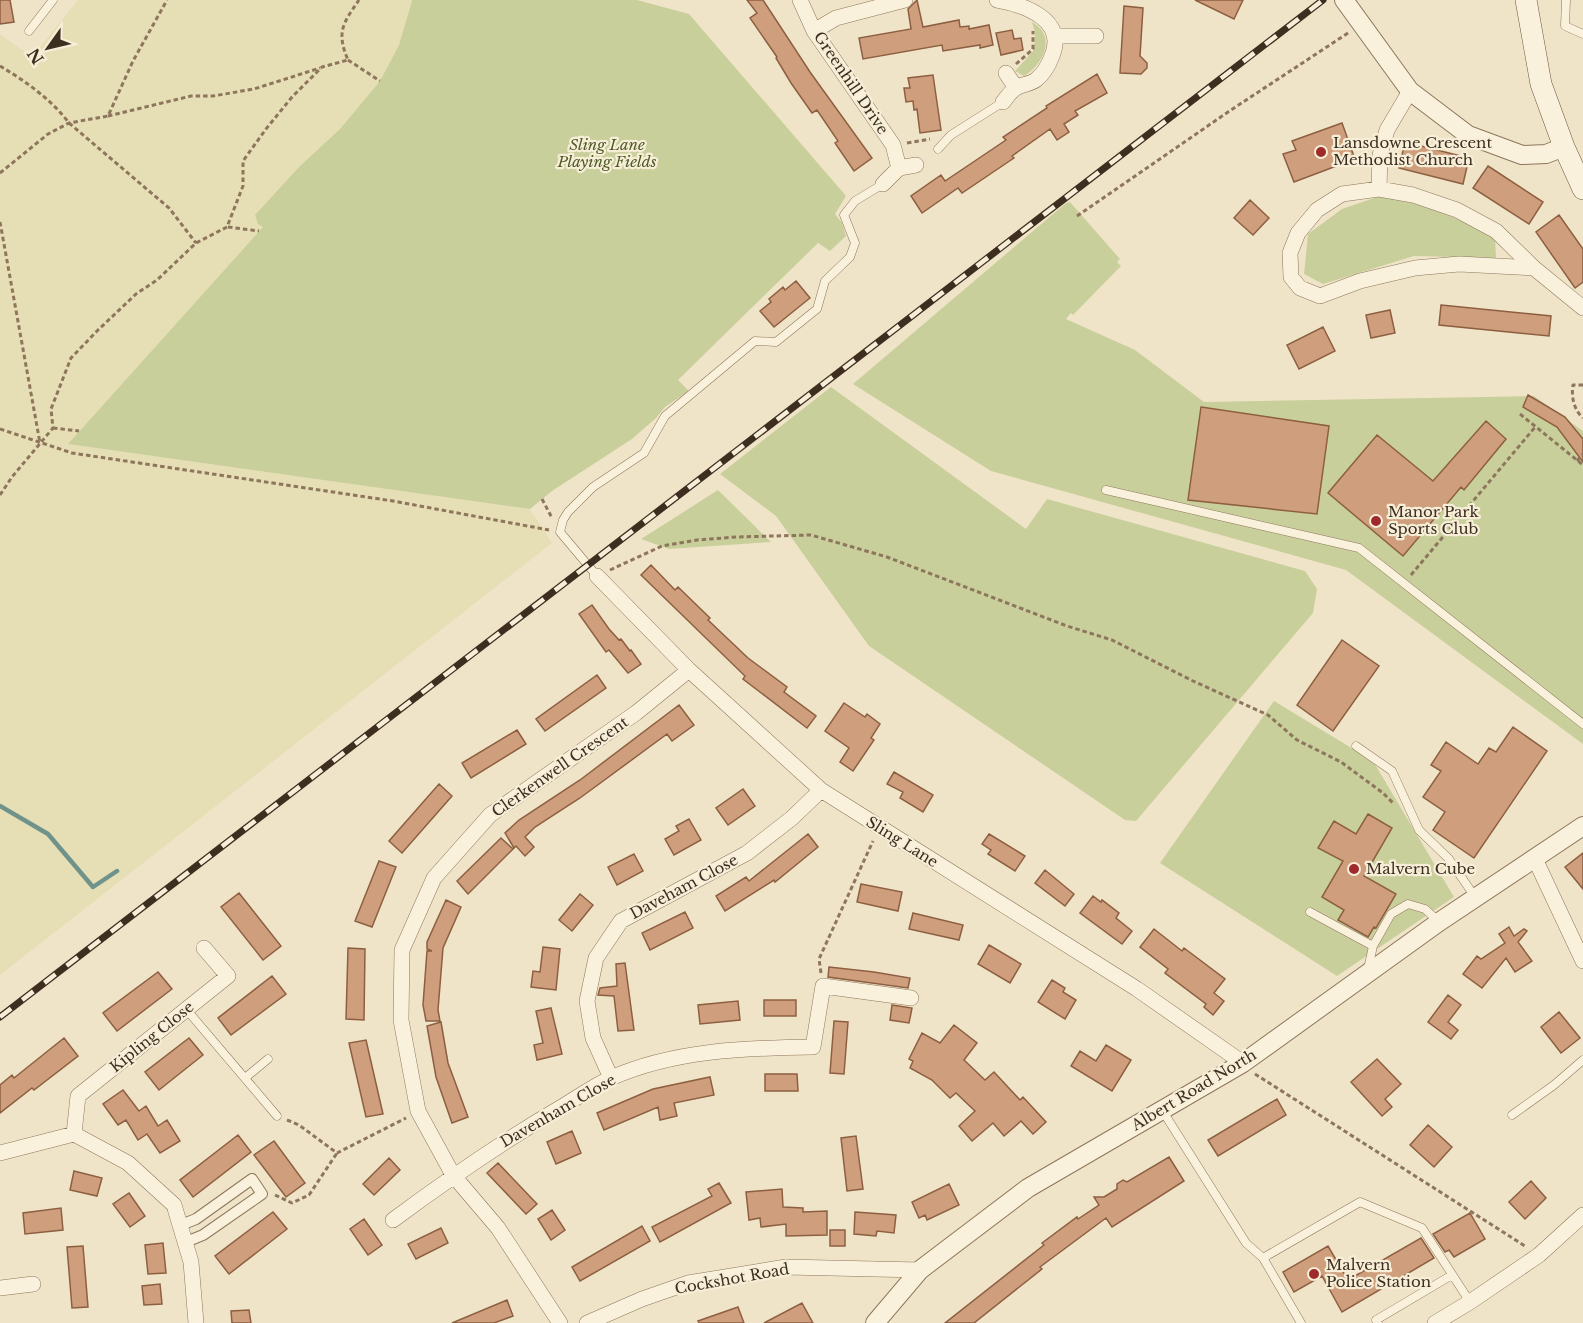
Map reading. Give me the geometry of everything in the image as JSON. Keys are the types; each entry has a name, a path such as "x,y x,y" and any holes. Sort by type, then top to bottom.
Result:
{"main road":[{"path":"1526,0 1541,84 1564,147 1583,189"}],"street":[{"name":"Greenhill Drive","path":"800,0 814,31 894,145 899,168"},
{"path":"814,31 836,18 905,0"},
{"path":"997,0 1036,12 1049,23 1056,36 1054,52 1048,65 1036,80 1017,87 1003,102"},
{"path":"1346,3 1410,91 1468,135 1522,155 1546,154 1564,147"},
{"path":"1056,36 1096,36"},
{"path":"1006,73 1017,87"},
{"path":"1379,189 1380,155 1387,130 1410,91"},
{"path":"882,184 899,168 916,165"},
{"path":"1534,268 1459,264 1415,268 1360,281 1320,296 1300,288 1291,277 1290,253 1298,233 1317,210 1342,194 1379,189 1413,195 1457,210 1496,231 1534,268 1583,308"},
{"name":"Sling Lane","path":"597,576 688,670 821,790 1137,989 1241,1065"},
{"name":"Clerkenwell Crescent","path":"560,1323 498,1228 453,1175 418,1111 401,1020 402,950 434,878 490,815 636,713 688,670"},
{"name":"Daveham Close","path":"611,1078 593,1038 588,1001 596,958 621,921 747,853 792,818 821,790"},
{"name":"Albert Road North","path":"875,1323 920,1270 1028,1188 1241,1065 1439,922 1583,826"},
{"path":"1535,859 1583,961"},
{"name":"Kipling Close","path":"74,1134 78,1096 228,976 204,948"},
{"path":"823,986 911,998"},
{"name":"Davenham Close","path":"453,1175 534,1123 611,1078 698,1054 752,1048 813,1047 823,986"},
{"path":"0,1153 74,1134 128,1162 174,1205 191,1262 196,1323"},
{"path":"393,1220 453,1175"},
{"path":"181,1225 196,1219 252,1179 262,1194 202,1235 186,1242"},
{"path":"1435,1323 1539,1255 1583,1215"},
{"name":"Cockshot Road","path":"587,1323 642,1299 688,1283 786,1267 920,1270"},
{"path":"0,1288 33,1284"}],"lane":[{"path":"29,31 53,0"},
{"path":"1566,0 1565,26 1583,34"},
{"path":"938,149 951,135 1003,102"},
{"path":"597,576 561,529 568,512 592,487 644,453 665,416 755,341 776,342 817,309 825,281 850,257 855,243 844,215 855,201 882,184"},
{"path":"1106,490 1359,548 1583,724"},
{"path":"1356,746 1392,771 1419,830 1449,859 1476,898"},
{"path":"1367,974 1373,946 1391,914 1408,904 1425,909 1439,922"},
{"path":"1310,912 1373,946"},
{"path":"186,1009 277,1116"},
{"path":"245,1078 268,1059"},
{"path":"1512,1115 1554,1085 1583,1060"},
{"path":"1162,1110 1246,1243 1263,1258 1301,1323"},
{"path":"1263,1258 1360,1202 1422,1228 1470,1302"},
{"path":"1378,1323 1376,1320 1452,1275"}],"path":[{"path":"108,116 166,0"},
{"path":"359,0 344,22 340,44 348,60 380,81"},
{"path":"1006,73 1033,49 1034,33 1026,9"},
{"path":"1077,216 1334,41 1363,25"},
{"path":"0,173 48,134 69,123 191,96 213,96 254,88 348,60"},
{"path":"0,66 58,108 69,123 169,208 196,243"},
{"path":"227,227 243,186 243,161 292,97 322,68"},
{"path":"894,145 951,135"},
{"path":"0,222 40,443"},
{"path":"0,495 53,428 51,409 72,358 97,330 136,294 157,280 196,243 227,227 259,231"},
{"path":"1583,385 1573,385 1572,393 1576,413 1583,418"},
{"path":"1520,414 1583,465"},
{"path":"1404,584 1536,426"},
{"path":"53,428 79,431"},
{"path":"0,429 72,453 393,501 561,529"},
{"path":"1577,460 1583,454"},
{"path":"597,576 662,546 697,540 811,535 886,557 1067,626 1112,640 1193,681 1268,715 1297,740 1341,762 1383,793 1399,810"},
{"path":"823,986 819,959 879,828"},
{"path":"1241,1065 1539,1255"},
{"path":"257,1186 292,1203 309,1196 337,1153 418,1111"},
{"path":"277,1116 299,1125 337,1153"}],"shaded area":[{"path":"78,0 411,0 399,45 380,81 340,129 299,167 255,215 264,226 68,444 530,509 552,543 0,975 0,34 32,57"}],"green space":[{"name":"Sling Lane Playing Fields","path":"412,0 637,0 689,14 846,196 835,214 842,223 846,236 830,251 818,243 678,380 689,391 665,407 632,439 552,491 530,509 68,444 263,227 258,224 255,215 299,167 340,129 380,81 399,45"},
{"path":"1032,22 1040,28 1044,35 1045,50 1037,64 1024,76 1015,71 1034,50 1035,33"},
{"path":"1380,196 1430,207 1495,236 1496,258 1414,256 1323,284 1304,274 1308,234 1342,209"},
{"name":"Manor Park Sports Club","path":"1070,202 1120,259 1117,262 1121,266 1073,315 1071,313 1066,319 1135,350 1204,402 1534,396 1583,431 1583,744 1346,570 991,471 853,384 1066,203"},
{"path":"831,387 1026,529 1047,499 1305,571 1317,589 1313,613 1136,821 1125,820 869,646 776,516 720,474"},
{"path":"718,490 771,542 669,549 641,539"},
{"path":"1274,701 1373,761 1454,897 1337,976 1160,863"}],"building":[{"path":"0,0 10,0 14,22 0,24"},
{"path":"747,0 763,0 810,72 872,158 854,171 835,143 838,141 817,110 812,113 750,18 757,13"},
{"path":"917,0 923,27 959,20 960,27 969,26 969,29 989,25 993,45 943,51 942,45 863,59 859,38 911,29 908,9"},
{"path":"1195,0 1243,0 1234,19"},
{"path":"1124,6 1143,8 1140,56 1147,63 1147,68 1141,74 1120,73"},
{"path":"1012,30 1014,39 1021,38 1023,50 1001,55 996,33"},
{"path":"1097,74 1107,93 1075,111 1078,115 1064,124 1069,132 1057,140 1050,129 1012,156 1014,158 962,193 958,188 922,213 911,196 941,175 945,181 1006,140 1003,137 1047,108 1046,106"},
{"path":"933,75 941,130 920,133 917,109 914,110 913,101 906,102 904,88 910,88 908,78"},
{"name":"Lansdowne Crescent Methodist Church","path":"1342,123 1355,159 1294,182 1283,154 1296,150 1292,141"},
{"path":"1405,142 1469,158 1463,184 1399,168"},
{"path":"1488,166 1543,202 1529,224 1473,188"},
{"path":"1250,200 1269,218 1253,235 1234,218"},
{"path":"1559,215 1583,249 1583,282 1575,288 1536,232"},
{"path":"796,281 810,298 774,327 760,311 771,302 769,299 783,287 785,290"},
{"path":"1441,305 1551,316 1549,336 1439,325"},
{"path":"1390,310 1395,333 1371,338 1366,315"},
{"path":"1323,327 1335,351 1299,369 1287,345"},
{"path":"1528,395 1565,417 1583,439 1583,462 1557,427 1523,407"},
{"path":"1201,407 1329,426 1317,514 1188,500"},
{"path":"1486,421 1506,439 1464,490 1461,487 1403,556 1328,493 1377,435 1433,481"},
{"path":"651,565 675,590 678,587 710,618 708,620 748,658 787,687 784,692 816,716 807,728 743,679 745,676 641,575"},
{"path":"592,605 609,629 619,640 621,639 641,664 628,673 609,650 606,652 579,614"},
{"path":"1342,640 1379,666 1333,731 1297,705"},
{"path":"597,675 606,688 545,731 536,719"},
{"path":"844,703 865,717 867,714 880,724 871,738 874,740 853,771 840,762 849,748 825,731"},
{"path":"679,705 694,725 672,741 667,734 580,798 535,827 525,837 534,847 525,856 516,846 514,848 505,833 519,820 580,780"},
{"path":"1513,727 1547,751 1474,858 1433,830 1445,812 1423,797 1441,771 1431,765 1446,742 1478,764 1489,748 1496,752"},
{"path":"517,730 526,744 471,778 462,763"},
{"path":"894,772 933,795 923,812 900,798 903,792 887,784"},
{"path":"439,784 452,796 402,853 389,841"},
{"path":"743,789 755,806 728,825 716,808"},
{"name":"Malvern Cube","path":"1368,814 1392,828 1364,876 1396,894 1368,937 1338,920 1344,910 1322,897 1343,861 1318,848 1334,821 1356,834"},
{"path":"689,819 701,840 674,855 665,839 679,831 676,826"},
{"path":"808,834 818,847 775,882 774,880 725,911 716,896 746,877 749,881"},
{"path":"989,834 1025,856 1015,871 988,854 991,850 982,844"},
{"path":"501,838 513,849 468,894 457,881"},
{"path":"1583,853 1583,889 1565,867"},
{"path":"634,854 643,871 617,885 608,867"},
{"path":"379,861 396,867 372,927 355,921"},
{"path":"1045,870 1074,894 1065,906 1035,883"},
{"path":"861,884 902,892 898,911 857,902"},
{"path":"239,893 281,946 263,960 221,907"},
{"path":"580,894 593,905 572,931 559,920"},
{"path":"1093,896 1119,913 1116,918 1132,931 1122,944 1080,913"},
{"path":"446,900 461,907 443,948 438,1010 440,1021 426,1021 423,1005 427,951 432,951 427,949 427,942"},
{"path":"685,912 693,928 650,950 642,933"},
{"path":"913,913 963,925 959,940 909,929"},
{"path":"1509,927 1514,936 1524,929 1527,931 1518,942 1532,961 1515,972 1506,958 1482,988 1463,974 1477,956 1481,959 1505,943 1499,934"},
{"path":"1154,929 1182,951 1184,948 1225,979 1214,993 1224,1001 1213,1015 1204,1007 1206,1004 1165,973 1168,969 1140,947"},
{"path":"989,945 1021,964 1010,983 978,964"},
{"path":"543,947 560,949 556,990 531,987 533,971 540,972"},
{"path":"348,948 365,949 364,1020 346,1019"},
{"path":"625,963 634,1030 618,1031 614,996 598,995 600,988 617,986 616,964"},
{"path":"829,967 910,978 908,988 828,977"},
{"path":"158,972 172,989 117,1031 103,1013"},
{"path":"272,976 286,994 231,1035 218,1018"},
{"path":"1052,980 1065,988 1063,992 1076,1000 1065,1019 1038,1002"},
{"path":"1448,995 1461,1005 1448,1022 1458,1030 1451,1039 1428,1022"},
{"path":"764,1000 796,1000 796,1016 764,1016"},
{"path":"738,1001 740,1020 700,1024 698,1005"},
{"path":"892,1005 912,1008 909,1023 890,1020"},
{"path":"551,1008 562,1054 537,1060 534,1045 543,1043 536,1011"},
{"path":"1559,1012 1580,1038 1561,1053 1541,1027"},
{"path":"834,1021 848,1022 844,1074 830,1073"},
{"path":"441,1022 448,1063 468,1117 452,1123 436,1077 427,1026"},
{"path":"954,1025 977,1043 964,1060 985,1080 994,1072 1020,1100 1023,1097 1046,1122 1033,1134 1021,1121 1004,1136 993,1123 972,1141 959,1126 975,1111 956,1093 950,1098 932,1080 910,1068 913,1061 909,1059 922,1033 940,1043"},
{"path":"64,1038 78,1056 0,1113 0,1085 12,1075 14,1078"},
{"path":"189,1038 203,1055 159,1090 145,1072"},
{"path":"366,1040 383,1114 366,1117 349,1043"},
{"path":"1106,1045 1131,1060 1112,1091 1071,1066 1080,1051 1096,1061"},
{"path":"1377,1059 1401,1084 1385,1099 1392,1107 1382,1116 1351,1082"},
{"path":"765,1074 797,1074 798,1091 765,1091"},
{"path":"710,1077 714,1095 674,1103 677,1116 660,1120 658,1107 604,1130 597,1113 653,1089"},
{"path":"123,1090 139,1111 146,1106 158,1126 167,1120 180,1141 160,1153 147,1134 138,1140 126,1120 118,1125 103,1104"},
{"path":"1277,1099 1286,1115 1218,1156 1208,1140"},
{"path":"1428,1125 1452,1147 1434,1167 1410,1145"},
{"path":"572,1131 581,1153 556,1164 547,1142"},
{"path":"238,1135 251,1152 193,1197 180,1180"},
{"path":"856,1136 863,1189 847,1191 841,1138"},
{"path":"274,1141 305,1183 286,1197 254,1155"},
{"path":"1169,1157 1184,1181 1112,1227 1106,1218 1040,1267 1042,1269 974,1323 945,1323 1044,1245 1042,1243 1077,1217 1078,1219 1099,1205 1094,1197 1104,1197 1117,1189 1117,1184 1123,1180 1127,1182"},
{"path":"389,1158 400,1170 374,1195 363,1184"},
{"path":"498,1163 537,1204 526,1214 487,1173"},
{"path":"74,1171 102,1178 97,1196 70,1190"},
{"path":"1531,1181 1546,1198 1525,1219 1509,1202"},
{"path":"719,1183 731,1203 660,1242 652,1227 712,1196 708,1189"},
{"path":"949,1184 959,1205 927,1220 925,1215 919,1218 912,1202"},
{"path":"782,1189 783,1207 803,1208 803,1212 827,1211 827,1235 786,1236 786,1224 761,1227 760,1218 749,1220 746,1192"},
{"path":"129,1193 145,1216 130,1227 113,1204"},
{"path":"61,1208 63,1230 25,1234 23,1213"},
{"path":"552,1210 565,1230 551,1240 538,1219"},
{"path":"273,1212 287,1229 229,1274 215,1256"},
{"path":"855,1212 896,1215 894,1233 877,1231 876,1236 854,1234"},
{"path":"1470,1213 1485,1239 1454,1257 1449,1250 1445,1252 1433,1234"},
{"path":"364,1219 382,1245 368,1255 350,1229"},
{"path":"642,1226 650,1241 580,1281 572,1267"},
{"path":"441,1228 448,1243 416,1259 408,1244"},
{"path":"830,1230 845,1230 845,1246 830,1246"},
{"name":"Malvern Police Station","path":"1421,1238 1434,1258 1342,1312 1322,1276 1294,1292 1283,1272 1328,1246 1348,1280"},
{"path":"163,1243 166,1273 148,1274 145,1245"},
{"path":"83,1246 88,1307 72,1308 67,1247"},
{"path":"160,1284 162,1304 144,1305 142,1286"},
{"path":"507,1300 513,1316 494,1323 452,1323"},
{"path":"802,1303 813,1323 764,1323"},
{"path":"738,1307 744,1323 699,1323 698,1321"},
{"path":"249,1310 251,1323 232,1323 231,1311"}],"waterway":[{"path":"0,806 48,834 93,887 117,871"}],"railway":[{"path":"0,1017 1323,0"}],"place":[{"name":"Lansdowne Crescent Methodist Church","path":"1321,152"},
{"name":"Manor Park Sports Club","path":"1376,521"},
{"name":"Malvern Cube","path":"1354,869"},
{"name":"Malvern Police Station","path":"1314,1274"}]}
